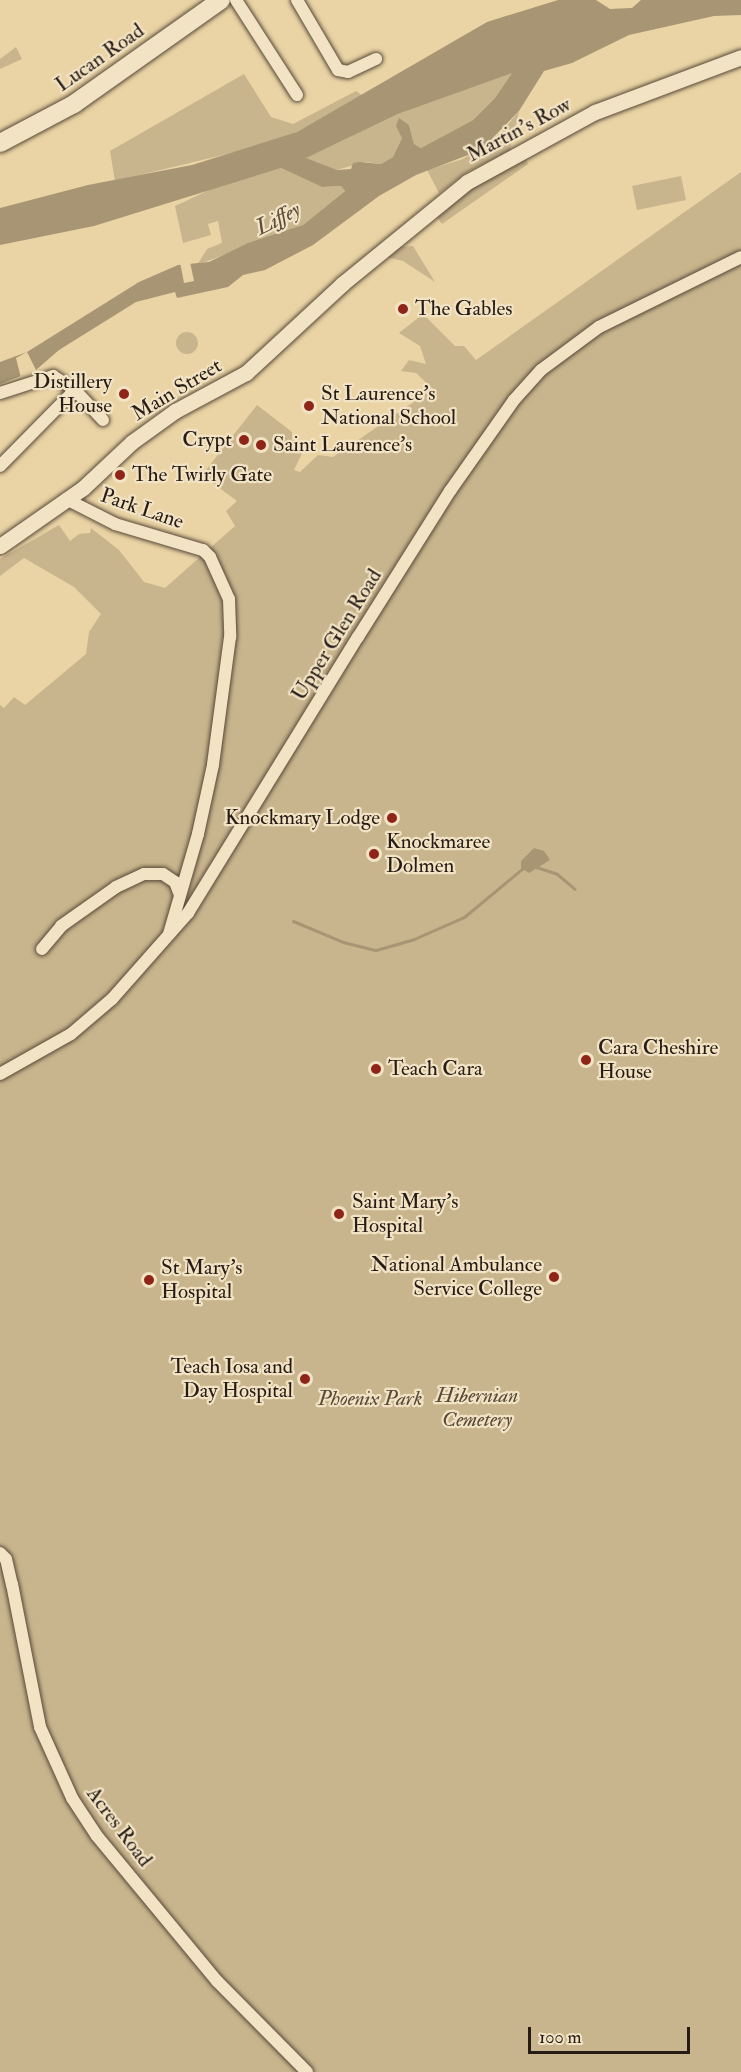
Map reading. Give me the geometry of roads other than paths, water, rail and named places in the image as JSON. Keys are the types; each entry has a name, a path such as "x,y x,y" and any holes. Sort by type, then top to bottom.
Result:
{"main road":[{"name":"Lucan Road","path":"0,143 67,109 221,0"}],"street":[{"path":"236,0 297,95"},
{"path":"297,0 338,70 348,72 376,59"},
{"name":"Martin's Row","path":"342,284 488,168 595,112 741,57"},
{"name":"Upper Glen Road","path":"0,1074 71,1034 111,999 168,937 219,867 357,637 450,491 514,400 541,370 599,327 741,256"},
{"name":"Main Street","path":"0,546 66,500 132,442 175,411 246,373 342,284"},
{"path":"0,393 46,376 53,376 75,390 103,420"},
{"path":"0,466 75,390"},
{"name":"Park Lane","path":"66,500 115,524 199,548 226,588 230,637 213,765 180,894"},
{"path":"42,949 61,926 116,887 144,874 163,874 175,882 180,894 168,937"},
{"name":"Acres Road","path":"0,1553 6,1559 12,1584 40,1726 72,1798 98,1836 218,1981 307,2072"}],"waterway":[{"path":"536,867 557,874 575,889"},
{"path":"293,921 343,942 376,950 414,939 464,917 523,868"}],"place":[{"name":"The Gables","path":"403,309"},
{"name":"Distillery House","path":"124,394"},
{"name":"St Laurence's National School","path":"309,406"},
{"name":"Crypt","path":"244,440"},
{"name":"Saint Laurence's","path":"261,445"},
{"name":"The Twirly Gate","path":"120,475"},
{"name":"Knockmary Lodge","path":"392,818"},
{"name":"Knockmaree Dolmen","path":"374,854"},
{"name":"Cara Cheshire House","path":"586,1060"},
{"name":"Teach Cara","path":"376,1069"},
{"name":"Saint Mary's Hospital","path":"339,1214"},
{"name":"National Ambulance Service College","path":"554,1277"},
{"name":"St Mary's Hospital","path":"149,1280"},
{"name":"Teach Iosa and Day Hospital","path":"305,1379"}],"water label":[{"name":"Liffey","path":"278,219"}],"park label":[{"name":"Phoenix Park","path":"370,1399"},
{"name":"Hibernian Cemetery","path":"477,1408"}]}
